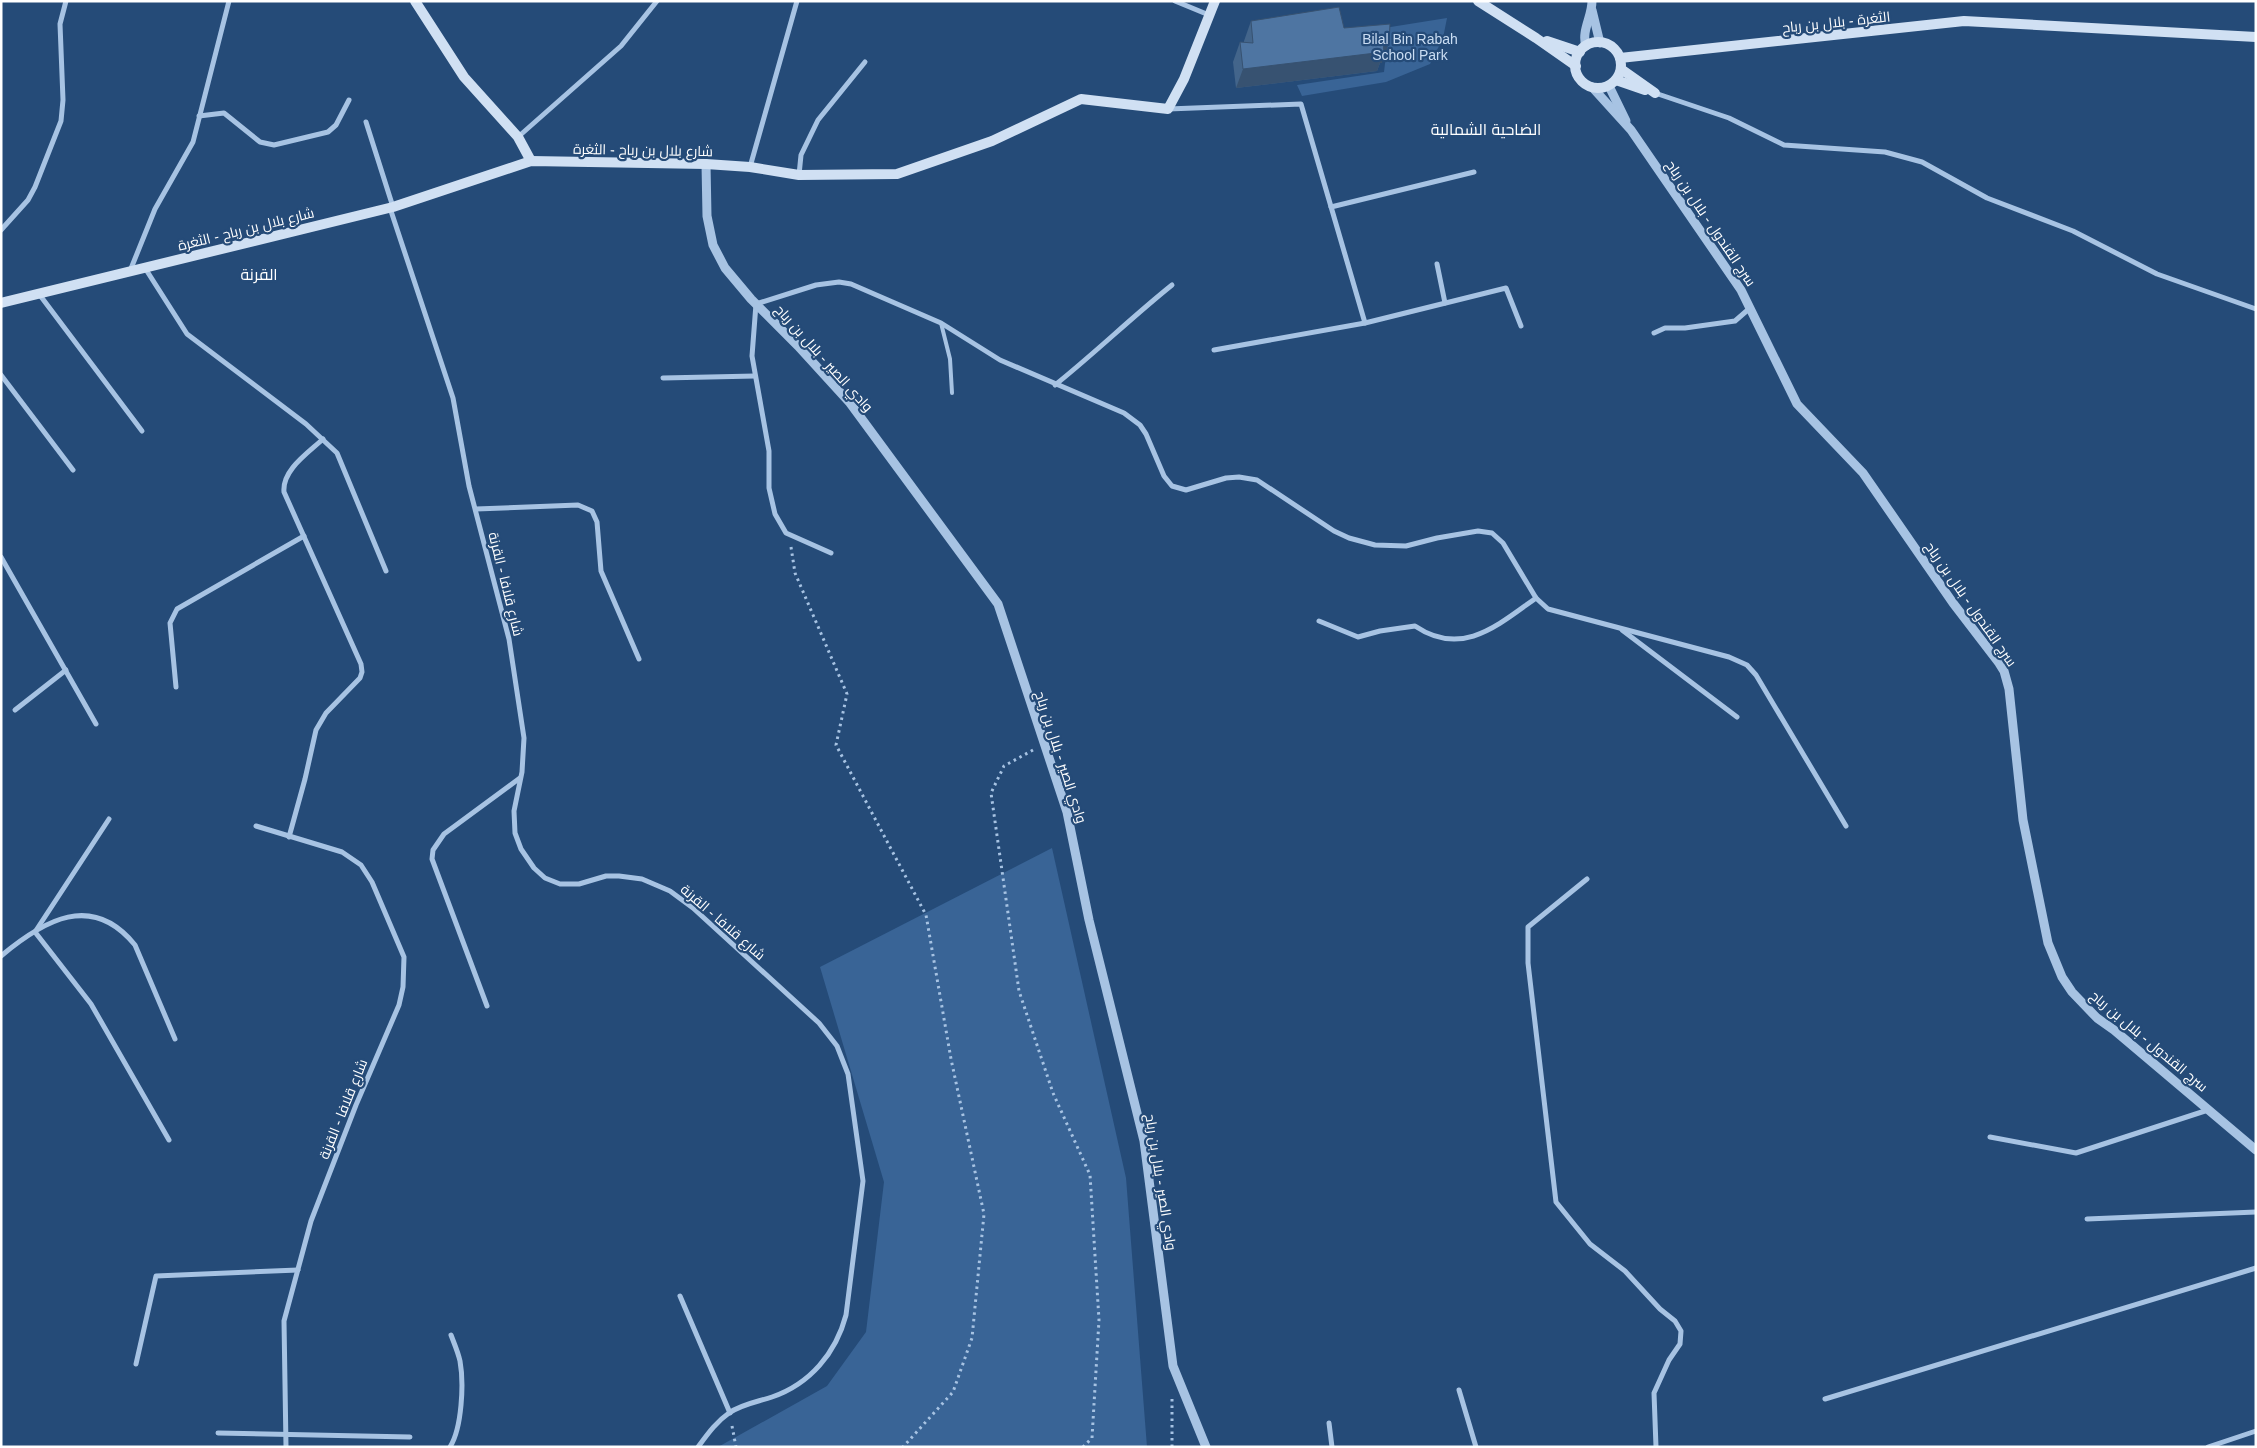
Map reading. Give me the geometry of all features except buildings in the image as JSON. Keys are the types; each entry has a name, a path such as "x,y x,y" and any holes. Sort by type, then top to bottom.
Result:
{"main road":[{"path":"416,1 464,77 518,137 531,162"},
{"path":"1168,110 1184,79 1215,1"},
{"path":"1478,1 1576,66 1580,79 1592,87 1601,88 1612,83 1655,94"},
{"name":"الثغرة - بلال بن رباح","path":"1621,64 1660,56 1964,21 2256,37"},
{"path":"1536,38 1583,49 1600,43 1612,48 1621,64 1655,94"},
{"path":"1576,66 1583,49"},
{"path":"1612,83 1621,64"},
{"name":"شارع بلال بن رباح - الثغرة","path":"1,303 391,207 531,162 706,164 799,175 897,174 992,141 1081,99 1168,110"}],"street":[{"path":"1,230 31,196 61,121 63,100 60,24 66,1"},
{"path":"130,271 155,209 193,142 229,1"},
{"path":"518,137 621,46 657,1"},
{"path":"750,168 797,1"},
{"path":"1175,1 1210,15"},
{"path":"1592,5 1600,43"},
{"path":"1583,49 1583,37 1592,5"},
{"path":"799,175 801,156 818,120 865,62"},
{"path":"1612,83 1631,130"},
{"path":"1592,87 1631,130"},
{"path":"1655,94 1729,118 1784,145 1885,152 1922,162 1987,198 2073,231 2157,274 2256,309"},
{"path":"199,116 218,113 226,114 260,142 274,145 318,136 328,132 336,125 349,100"},
{"path":"1168,110 1301,104 1365,323"},
{"name":"شارع قلافا - القرنة","path":"366,122 391,207 453,398 469,486 510,649 524,738 521,778 514,806 515,833 520,849 534,868 545,878 560,884 579,884 606,876 619,876 642,879 670,891 693,908 820,1024 829,1034 843,1060 850,1086 863,1181 847,1308 842,1328 830,1354 801,1382 773,1396 741,1406 715,1425 698,1447"},
{"name":"سرج القندول - بلال بن رباح","path":"1631,130 1741,290 1797,404 1863,473 1953,603 2004,671 2009,689 2023,820 2048,943 2062,977 2084,1006 2256,1150"},
{"name":"وادي الصير - بلال بن رباح","path":"706,164 707,216 713,245 724,268 850,403 998,604 1067,812 1089,920 1144,1141 1173,1366 1206,1447"},
{"path":"1331,207 1474,172"},
{"path":"1437,264 1445,303"},
{"path":"145,268 187,334 323,439 337,453 386,571"},
{"path":"831,553 789,534 781,528 771,502 769,450 752,356 756,304 815,285 839,282 858,287 941,323 1000,360 1132,418 1147,436 1164,476 1169,483 1177,488 1191,490 1226,478 1258,480 1334,531 1349,538 1376,545 1406,546 1437,538 1487,532 1497,536 1504,543 1536,598 1548,609 1729,657 1747,665 1756,675 1846,826"},
{"path":"1055,385 1091,356 1131,318 1172,285"},
{"path":"1214,350 1365,323 1506,288 1521,326"},
{"path":"39,294 142,431"},
{"path":"1654,333 1665,328 1685,328 1734,321 1750,308"},
{"path":"1,375 73,470"},
{"path":"663,378 755,376"},
{"path":"289,837 305,780 316,730 326,712 360,678 362,672 361,664 285,495 284,484 291,469 323,439"},
{"path":"476,509 578,505 592,511 597,522 601,571 639,659"},
{"path":"176,687 170,623 177,609 304,536"},
{"path":"1,557 96,724"},
{"path":"1319,621 1358,637 1380,631 1415,626 1426,634 1452,640 1480,636 1536,598"},
{"path":"1620,628 1737,717"},
{"path":"15,710 66,670"},
{"path":"487,1006 432,859 433,850 444,834 521,778"},
{"path":"35,932 109,819"},
{"name":"شارع قلافا - القرنة","path":"256,826 342,852 361,865 372,882 404,957 399,1005 356,1105 315,1212 284,1321 286,1447"},
{"path":"1587,879 1528,927 1528,963 1556,1202 1590,1244 1625,1271 1660,1309 1675,1321 1681,1330 1680,1344 1669,1360 1654,1392 1656,1447"},
{"path":"1,956 35,932 59,919 82,915 104,920 128,935 141,956 175,1039"},
{"path":"35,932 91,1004 169,1140"},
{"path":"1990,1137 2076,1153 2209,1110"},
{"path":"2087,1219 2256,1212"},
{"path":"1825,1400 2256,1268"},
{"path":"136,1364 156,1276 298,1270"},
{"path":"680,1296 730,1413"},
{"path":"450,1447 459,1423 461,1375 459,1360 451,1335"},
{"path":"1459,1390 1476,1447"},
{"path":"1329,1423 1332,1447"},
{"path":"2208,1447 2256,1431"},
{"path":"218,1433 410,1437"}],"lane":[{"path":"941,323 950,359 952,393"}],"path":[{"path":"789,534 795,573 847,694 836,745 926,915 951,1059 984,1214 972,1338 954,1392 903,1447"},
{"path":"1043,744 1004,766 991,793 1019,991 1053,1093 1090,1175 1099,1320 1092,1438 1083,1447"},
{"path":"1172,1394 1172,1447"},
{"path":"730,1413 736,1447"}],"green space":[{"name":"Bilal Bin Rabah School Park","path":"1447,18 1443,38 1430,64 1386,82 1302,96 1297,85 1384,72 1387,46 1378,29"},
{"path":"1052,848 1126,1178 1147,1447 718,1447 827,1386 866,1332 884,1182 820,967"}],"district":[{"name":"الضاحية الشمالية","path":"1486,129"},
{"name":"القرنة","path":"259,274"}]}
